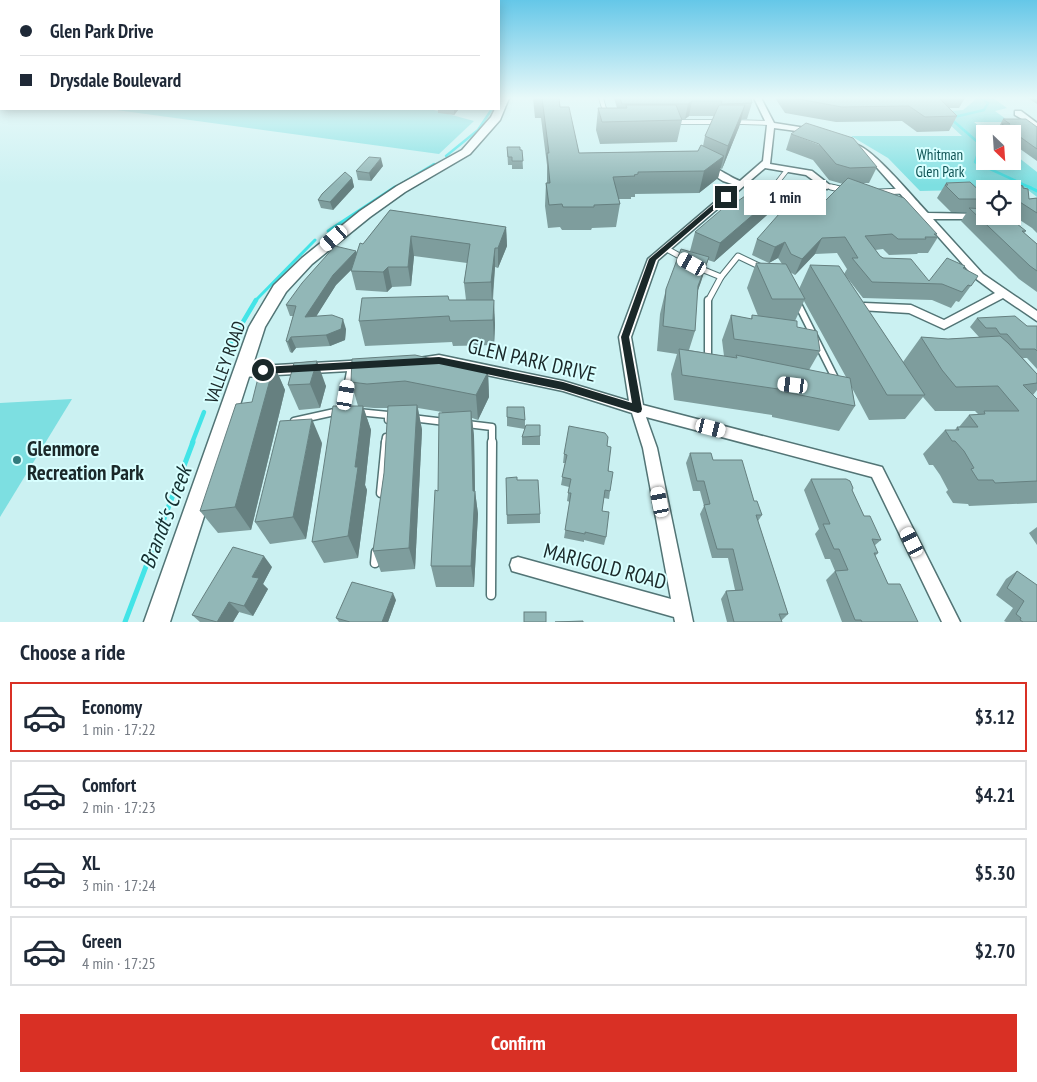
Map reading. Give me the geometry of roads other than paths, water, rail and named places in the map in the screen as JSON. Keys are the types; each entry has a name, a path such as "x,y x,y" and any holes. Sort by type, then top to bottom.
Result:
{"street":[{"name":"VALLEY ROAD","path":"156,622 257,327 280,289 334,238 401,189 439,170 466,152 488,127"},
{"path":"683,616 650,448 638,409 625,337 653,259 767,162 770,127"},
{"path":"787,127 821,133"},
{"path":"845,141 874,159 979,276 1037,317"},
{"path":"700,162 726,179 741,184"},
{"path":"764,165 809,173 823,184"},
{"path":"925,216 976,217"},
{"path":"864,307 911,309 944,325 1003,293"},
{"name":"GLEN PARK DRIVE","path":"410,362 439,360 544,382 638,409 878,472 951,622"},
{"path":"241,372 380,364"},
{"name":"MARIGOLD ROAD","path":"518,565 683,616"}],"lane":[{"path":"787,170 770,192 771,196 784,204 791,206 799,205 823,184 851,191"},
{"path":"877,193 903,191"},
{"path":"665,248 706,271 721,277"},
{"path":"708,366 708,299 721,277 738,256 772,272"},
{"path":"796,299 838,384"},
{"path":"343,410 351,366"},
{"path":"287,431 289,422 343,410 397,416"},
{"path":"380,504 388,415"},
{"path":"407,417 492,427 491,595"},
{"path":"375,564 377,544"}],"waterway":[{"name":"Brandt's Creek","path":"446,156 480,127"},
{"name":"Brandt's Creek","path":"960,127 981,145 975,162 1031,188"},
{"name":"Brandt's Creek","path":"401,184 434,164"},
{"name":"Brandt's Creek","path":"328,231 395,187 393,188"},
{"name":"Brandt's Creek","path":"1031,188 1037,191"},
{"name":"Brandt's Creek","path":"255,301 315,240"},
{"name":"Brandt's Creek","path":"231,342 256,300"},
{"name":"Brandt's Creek","path":"192,443 204,412"},
{"name":"Brandt's Creek","path":"125,622 193,442"}],"place":[{"name":"Glenmore Recreation Park","path":"17,460"}],"park label":[{"name":"Whitman Glen Park","path":"940,162"}]}
